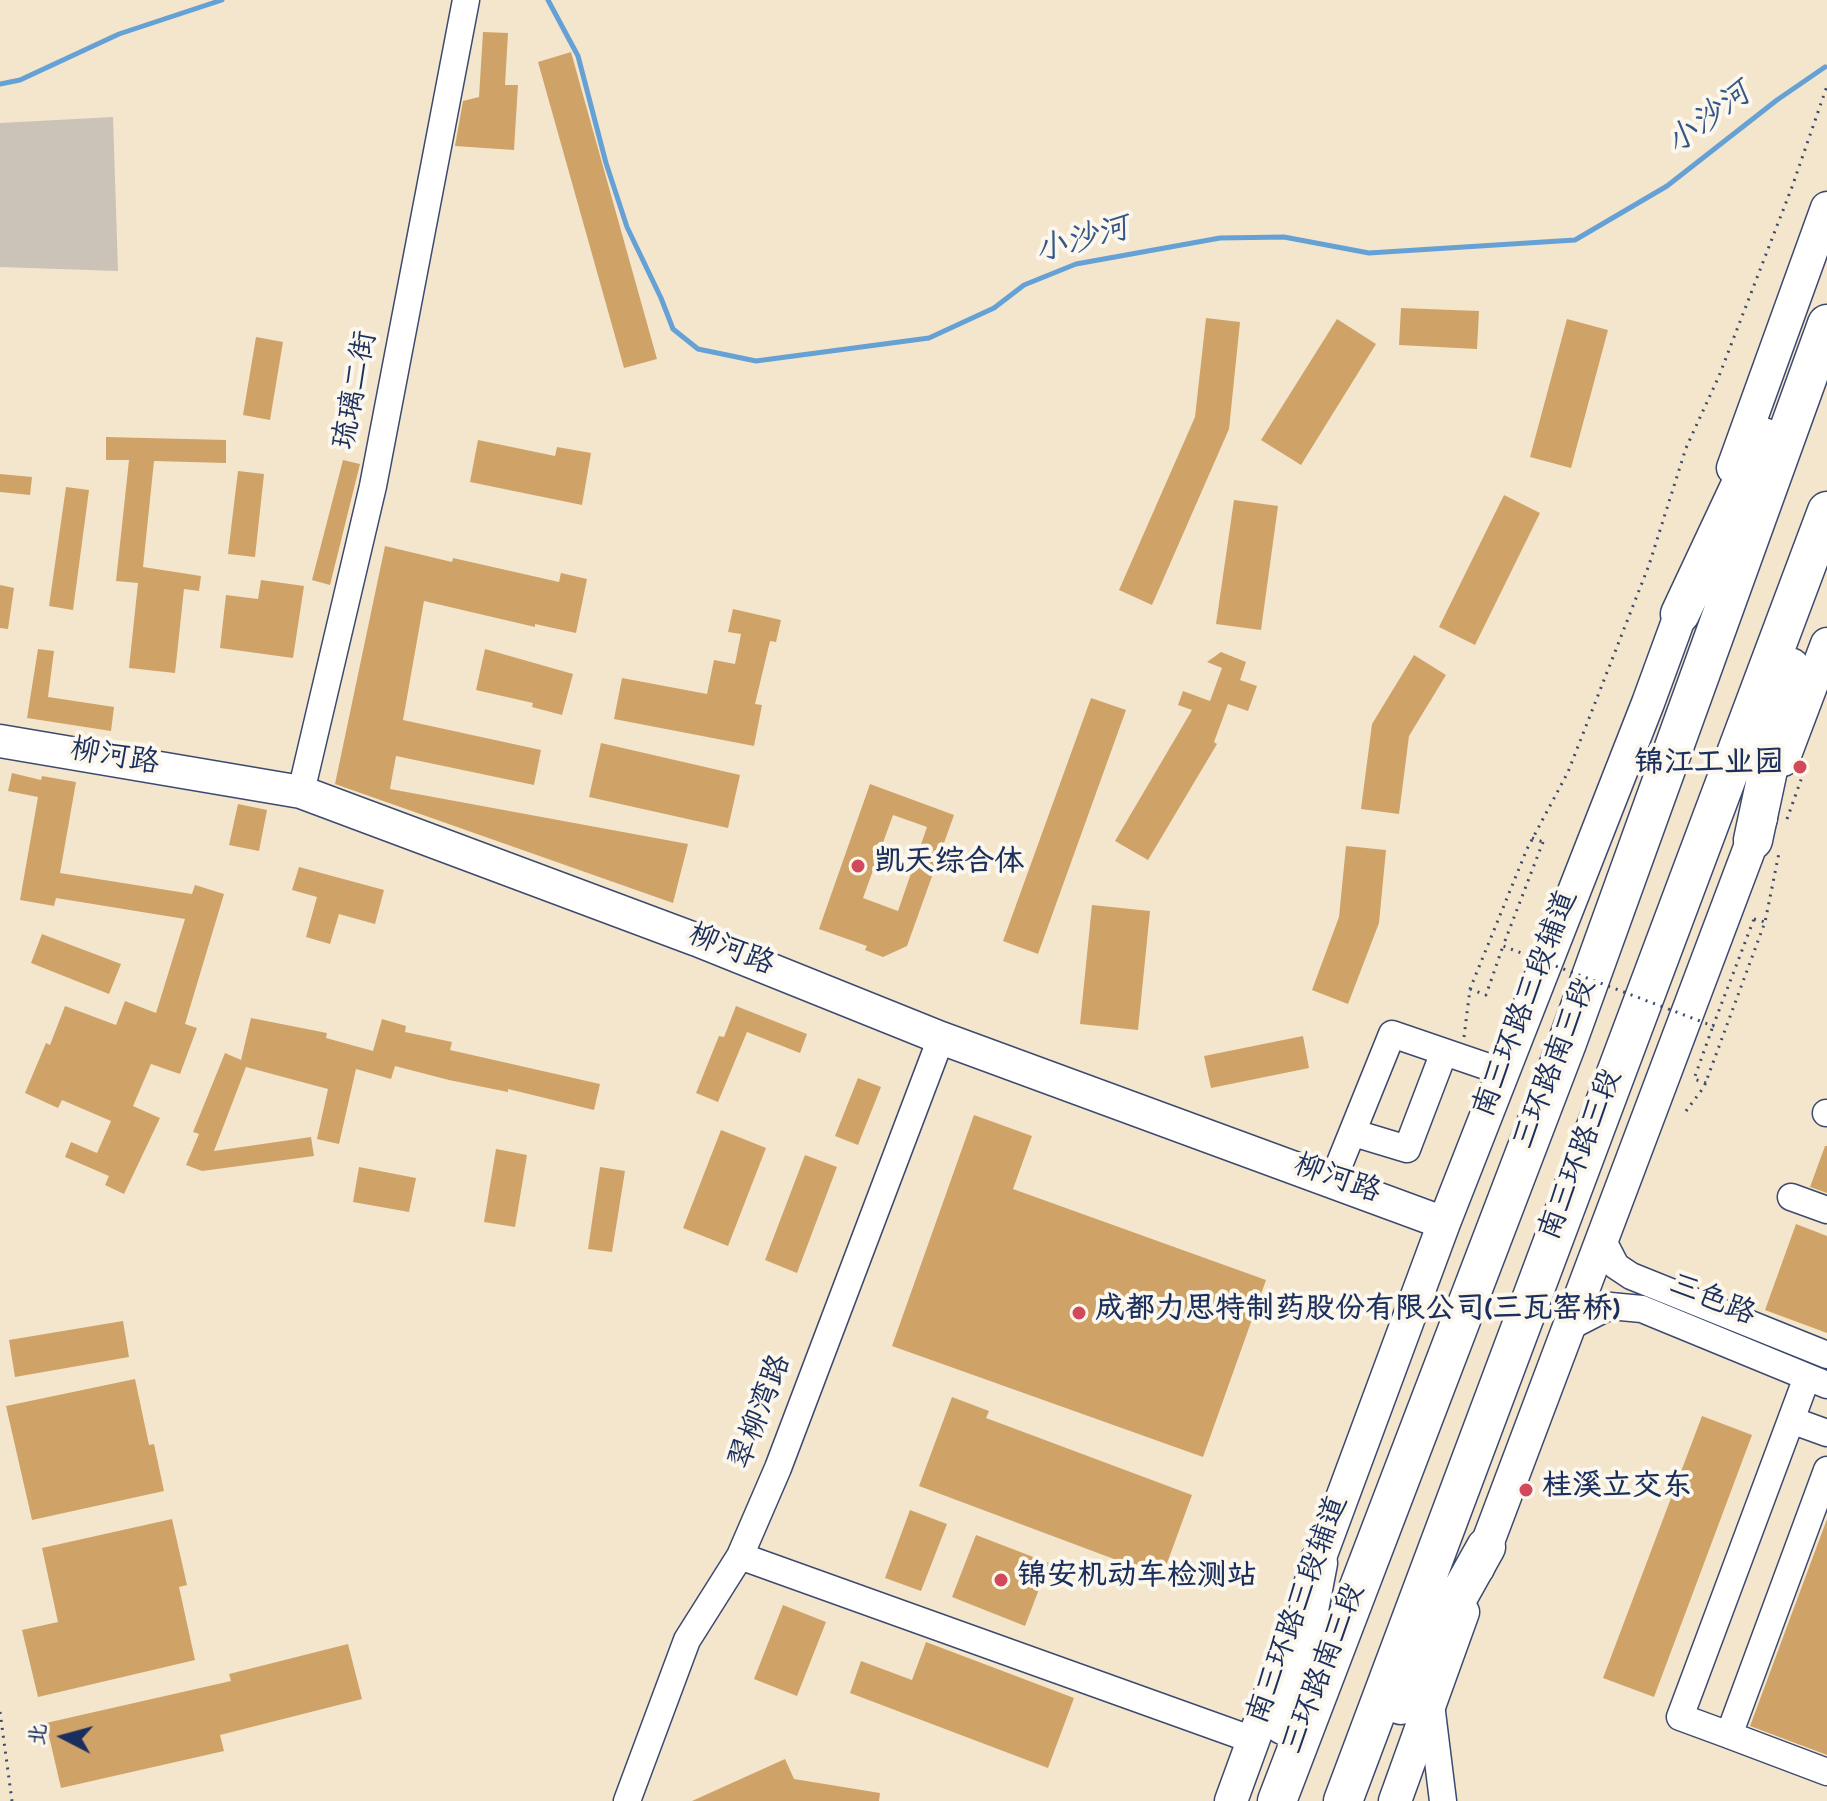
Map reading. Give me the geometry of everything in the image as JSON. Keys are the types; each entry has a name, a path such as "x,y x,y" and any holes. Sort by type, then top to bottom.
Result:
{"highway":[{"path":"1680,614 1827,300"},
{"name":"三环路南三段","path":"1277,1801 1567,1043 1827,324"},
{"name":"南三环路三段","path":"1343,1801 1827,511"},
{"path":"1766,844 1785,681 1827,565"},
{"path":"1365,1801 1410,1683 1486,1547"},
{"path":"1236,1799 1292,1698 1318,1563"}],"main road":[{"name":"南三环路三段辅道","path":"1236,1799 1253,1740 1444,1223 1648,703 1827,208"},
{"path":"1395,1801 1602,1239 1766,844 1827,644"},
{"name":"柳河路","path":"0,741 301,792 697,940 941,1038 1444,1223"}],"street":[{"name":"琉璃二街","path":"301,792 373,486 466,0"},
{"path":"1333,1180 1392,1034 1503,1072"},
{"name":"翠柳湾路","path":"627,1801 687,1640 740,1556 778,1468 941,1038"},
{"path":"1354,1133 1407,1149 1453,1055"},
{"path":"1791,1197 1827,1210"},
{"name":"三色路","path":"1602,1239 1616,1266 1631,1276 1827,1355"},
{"name":"三色路","path":"1571,1326 1610,1306 1642,1309 1817,1381"},
{"path":"1817,1381 1791,1420 1680,1717 1827,1772"},
{"path":"1791,1420 1827,1433"},
{"path":"1729,1735 1827,1470"},
{"path":"740,1556 1253,1740"},
{"path":"1431,1704 1443,1801"}],"path":[{"path":"1453,1055 1470,989 1532,838 1568,772 1592,713 1649,565 1686,448 1719,376 1792,187 1827,86"},
{"path":"1787,820 1801,778"},
{"path":"1470,989 1486,995 1543,842 1532,838"},
{"path":"1686,1111 1706,1083 1765,922 1766,844"},
{"path":"1706,1083 1694,1079 1713,1026 1754,919 1765,922"},
{"path":"1503,946 1713,1026"},
{"path":"0,1712 12,1801"}],"shaded area":[{"path":"113,117 118,271 0,267 0,123"}],"building":[{"path":"483,32 508,33 505,85 518,85 514,150 455,146 463,101 479,97"},
{"path":"571,52 657,359 624,368 538,62"},
{"path":"1401,308 1479,311 1477,349 1399,345"},
{"path":"1206,318 1240,322 1229,429 1152,605 1119,590 1195,417"},
{"path":"1337,319 1376,344 1301,465 1261,440"},
{"path":"1567,319 1608,330 1571,468 1530,457"},
{"path":"256,337 283,342 270,420 243,415"},
{"path":"106,437 226,440 226,463 154,461 143,567 201,576 199,591 184,589 175,673 129,668 138,583 116,581 129,460 106,460"},
{"path":"478,440 555,456 557,447 591,453 582,505 470,482"},
{"path":"343,460 360,464 330,585 312,580"},
{"path":"238,471 264,474 255,557 228,554"},
{"path":"0,474 32,477 30,495 0,492"},
{"path":"66,487 89,490 73,610 49,606"},
{"path":"1504,495 1540,513 1475,645 1439,627"},
{"path":"1234,500 1278,506 1261,630 1216,624"},
{"path":"385,546 559,582 561,573 587,579 576,633 535,624 535,627 424,601 403,720 541,750 534,785 396,756 390,789 688,844 673,903 335,784"},
{"path":"261,580 304,586 293,658 220,648 226,595 258,599"},
{"path":"0,585 14,588 8,629 0,628"},
{"path":"733,609 781,620 776,642 770,641 755,704 762,705 754,746 614,719 622,678 707,694 714,660 735,664 741,634 728,632"},
{"path":"38,649 54,651 48,697 114,707 111,731 27,718"},
{"path":"485,649 573,674 562,715 532,707 533,703 476,690"},
{"path":"1221,652 1246,662 1240,680 1257,686 1248,711 1228,704 1214,742 1217,744 1148,860 1115,841 1192,710 1178,705 1183,691 1210,701 1222,668 1207,662"},
{"path":"1414,655 1446,675 1409,736 1399,814 1361,809 1372,724"},
{"path":"1091,698 1126,710 1038,954 1003,941"},
{"path":"601,743 740,775 728,828 589,797"},
{"path":"12,773 41,780 42,776 76,782 60,873 192,894 195,885 224,894 185,1024 197,1028 180,1074 151,1064 133,1106 160,1118 124,1194 105,1185 109,1176 65,1157 71,1142 97,1153 111,1121 62,1100 58,1108 25,1093 46,1043 50,1045 65,1006 116,1025 125,1001 156,1013 185,919 56,898 54,906 20,900 38,797 8,791"},
{"name":"凯天综合体","path":"870,784 954,815 907,946 883,957 865,950 867,946 819,929","holes":["893,815 927,827 898,911 863,898"]},
{"path":"238,804 267,810 259,851 229,845"},
{"path":"1346,846 1386,850 1379,923 1348,1004 1312,990 1339,917"},
{"path":"299,867 384,890 375,924 339,914 330,944 306,937 317,897 292,890"},
{"path":"1092,905 1150,911 1138,1030 1080,1024"},
{"path":"42,934 121,964 109,994 31,963"},
{"path":"736,1006 807,1034 800,1053 747,1032 718,1102 696,1093 719,1036 724,1037"},
{"path":"251,1018 327,1033 326,1038 373,1051 382,1019 406,1026 405,1032 452,1042 450,1050 600,1084 594,1110 395,1066 391,1079 356,1069 339,1144 317,1139 328,1089 246,1067 214,1151 311,1137 314,1156 202,1171 186,1165 199,1134 193,1132 225,1053 241,1060"},
{"path":"1303,1036 1309,1068 1211,1088 1204,1056"},
{"path":"858,1078 881,1087 858,1145 835,1136"},
{"name":"成都力思特制药股份有限公司(三瓦窑桥)","path":"974,1115 1032,1136 1013,1189 1266,1280 1203,1457 892,1346"},
{"path":"721,1130 766,1148 728,1246 683,1228"},
{"path":"1827,1146 1827,1193 1810,1187"},
{"path":"496,1149 527,1155 515,1227 484,1222"},
{"path":"805,1155 837,1167 797,1273 765,1260"},
{"path":"359,1167 416,1178 409,1212 353,1202"},
{"path":"600,1167 625,1171 612,1252 588,1249"},
{"path":"1796,1224 1827,1236 1827,1333 1765,1310"},
{"path":"123,1321 129,1357 15,1377 9,1340"},
{"path":"135,1379 149,1445 154,1444 164,1491 32,1520 6,1406"},
{"path":"952,1397 989,1411 986,1418 1192,1495 1162,1577 919,1486"},
{"path":"1702,1416 1752,1435 1654,1697 1603,1678"},
{"path":"910,1510 947,1524 921,1591 885,1578"},
{"path":"172,1519 187,1585 179,1587 195,1660 38,1697 22,1630 58,1622 42,1548"},
{"path":"1827,1519 1827,1755 1750,1726"},
{"name":"锦安机动车检测站","path":"976,1535 1049,1563 1025,1626 952,1597"},
{"path":"783,1605 826,1622 797,1696 754,1679"},
{"path":"926,1642 1074,1698 1048,1768 850,1693 861,1661 912,1680"},
{"path":"348,1644 362,1699 220,1735 224,1751 61,1788 46,1723 231,1681 229,1674"},
{"path":"785,1759 794,1779 880,1793 879,1801 692,1801"}],"waterway":[{"name":"小沙河","path":"0,84 20,80 119,34 222,0"},
{"name":"小沙河","path":"548,0 578,56 606,163 627,227 673,329 698,349 756,361 929,338 994,308 1024,285 1076,264 1220,238 1284,237 1369,253 1575,240 1667,186 1777,100 1825,67"}],"place":[{"name":"锦江工业园","path":"1800,767"},
{"name":"凯天综合体","path":"858,866"},
{"name":"成都力思特制药股份有限公司(三瓦窑桥)","path":"1079,1313"},
{"name":"桂溪立交东","path":"1526,1490"},
{"name":"锦安机动车检测站","path":"1001,1580"}]}
